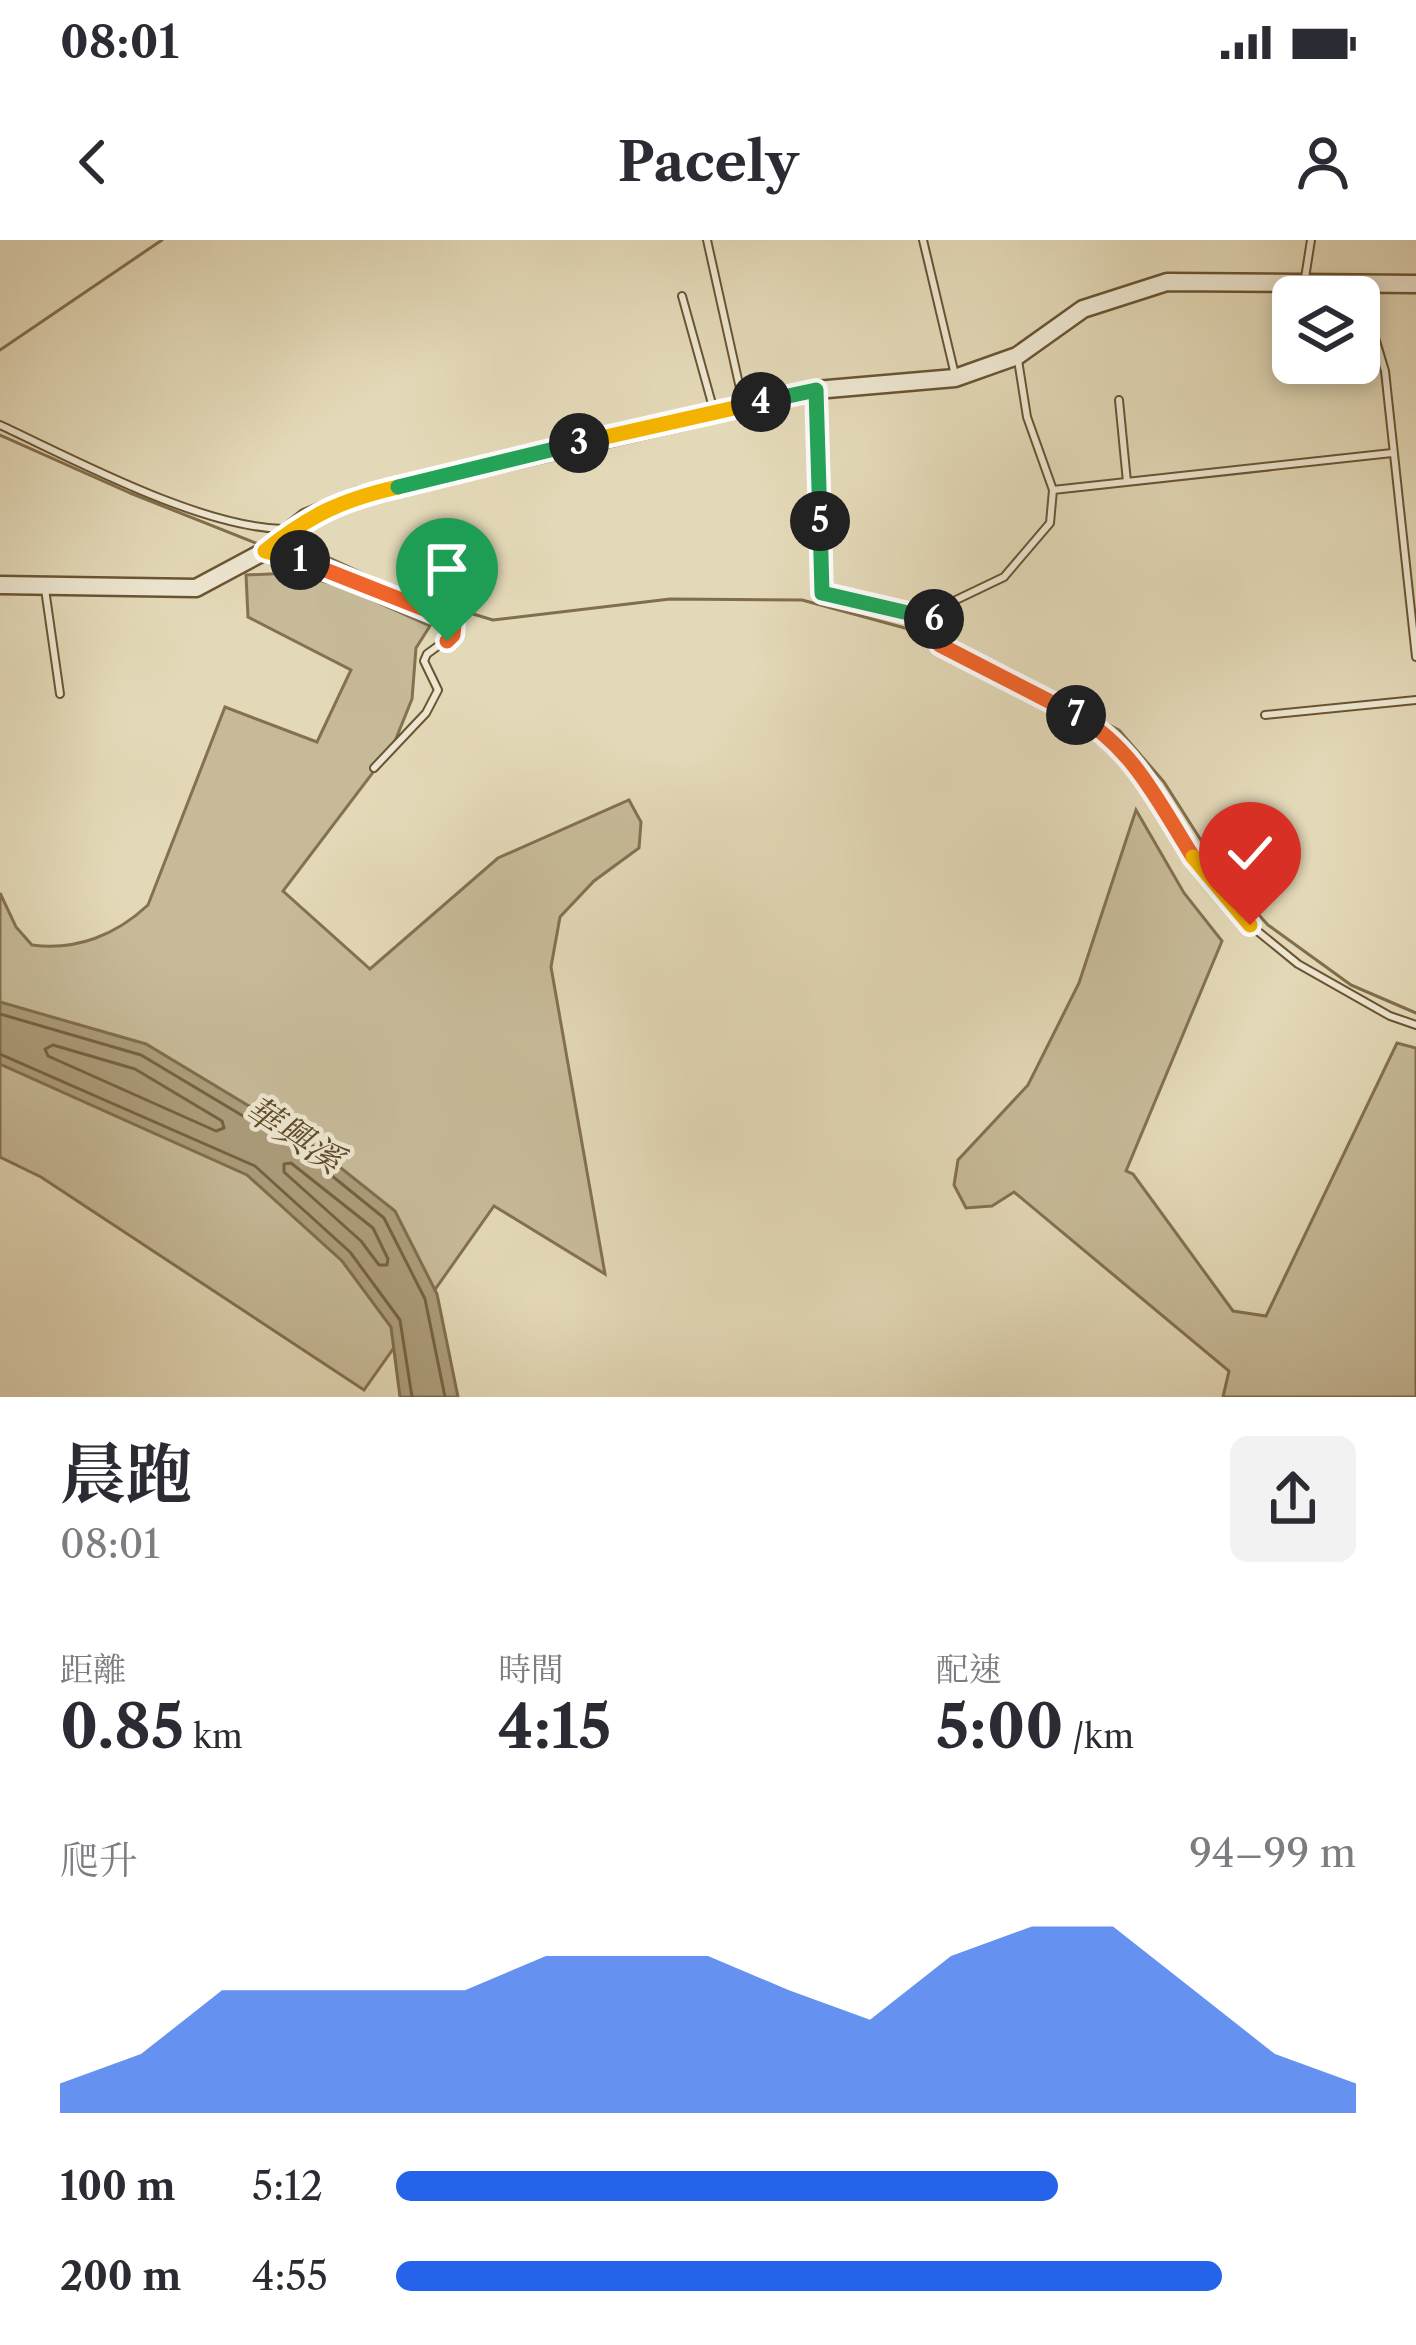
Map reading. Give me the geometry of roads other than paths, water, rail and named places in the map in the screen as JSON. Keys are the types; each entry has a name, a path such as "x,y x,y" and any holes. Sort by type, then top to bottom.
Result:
{"street":[{"path":"0,585 196,589 265,551 329,507 359,496 816,390 956,378 1017,356 1083,309 1167,282 1272,284"},
{"path":"1380,285 1416,284"}],"lane":[{"path":"707,240 744,405"},
{"path":"923,240 956,378"},
{"path":"1305,276 1311,240"},
{"path":"682,296 714,411"},
{"path":"1380,354 1416,657"},
{"path":"1017,356 1027,417 1053,490 1050,523 1004,577 956,600 944,622 940,645 1104,731 1144,776 1204,875 1250,925 1298,964 1390,1016 1416,1025"},
{"path":"816,390 822,593 944,622"},
{"path":"1119,400 1127,482"},
{"path":"0,424 99,471 200,511 250,528 292,529"},
{"path":"1053,490 1392,453"},
{"path":"265,551 307,561 454,625 453,635 424,661 438,690 426,713 374,768"},
{"path":"45,586 60,694"},
{"path":"1265,715 1416,700"}],"water":[{"name":"華興溪","path":"0,1002 146,1044 307,1141 395,1211 437,1294 458,1397 400,1397 391,1327 342,1261 247,1175 0,1064"}],"waterway":[{"path":"0,350 162,240"},
{"path":"0,435 258,544"},
{"path":"285,548 319,553 410,595 493,620 670,599 802,600 938,637"},
{"path":"951,643 1119,730 1164,782 1225,878 1268,925 1351,985 1416,1013"}]}
